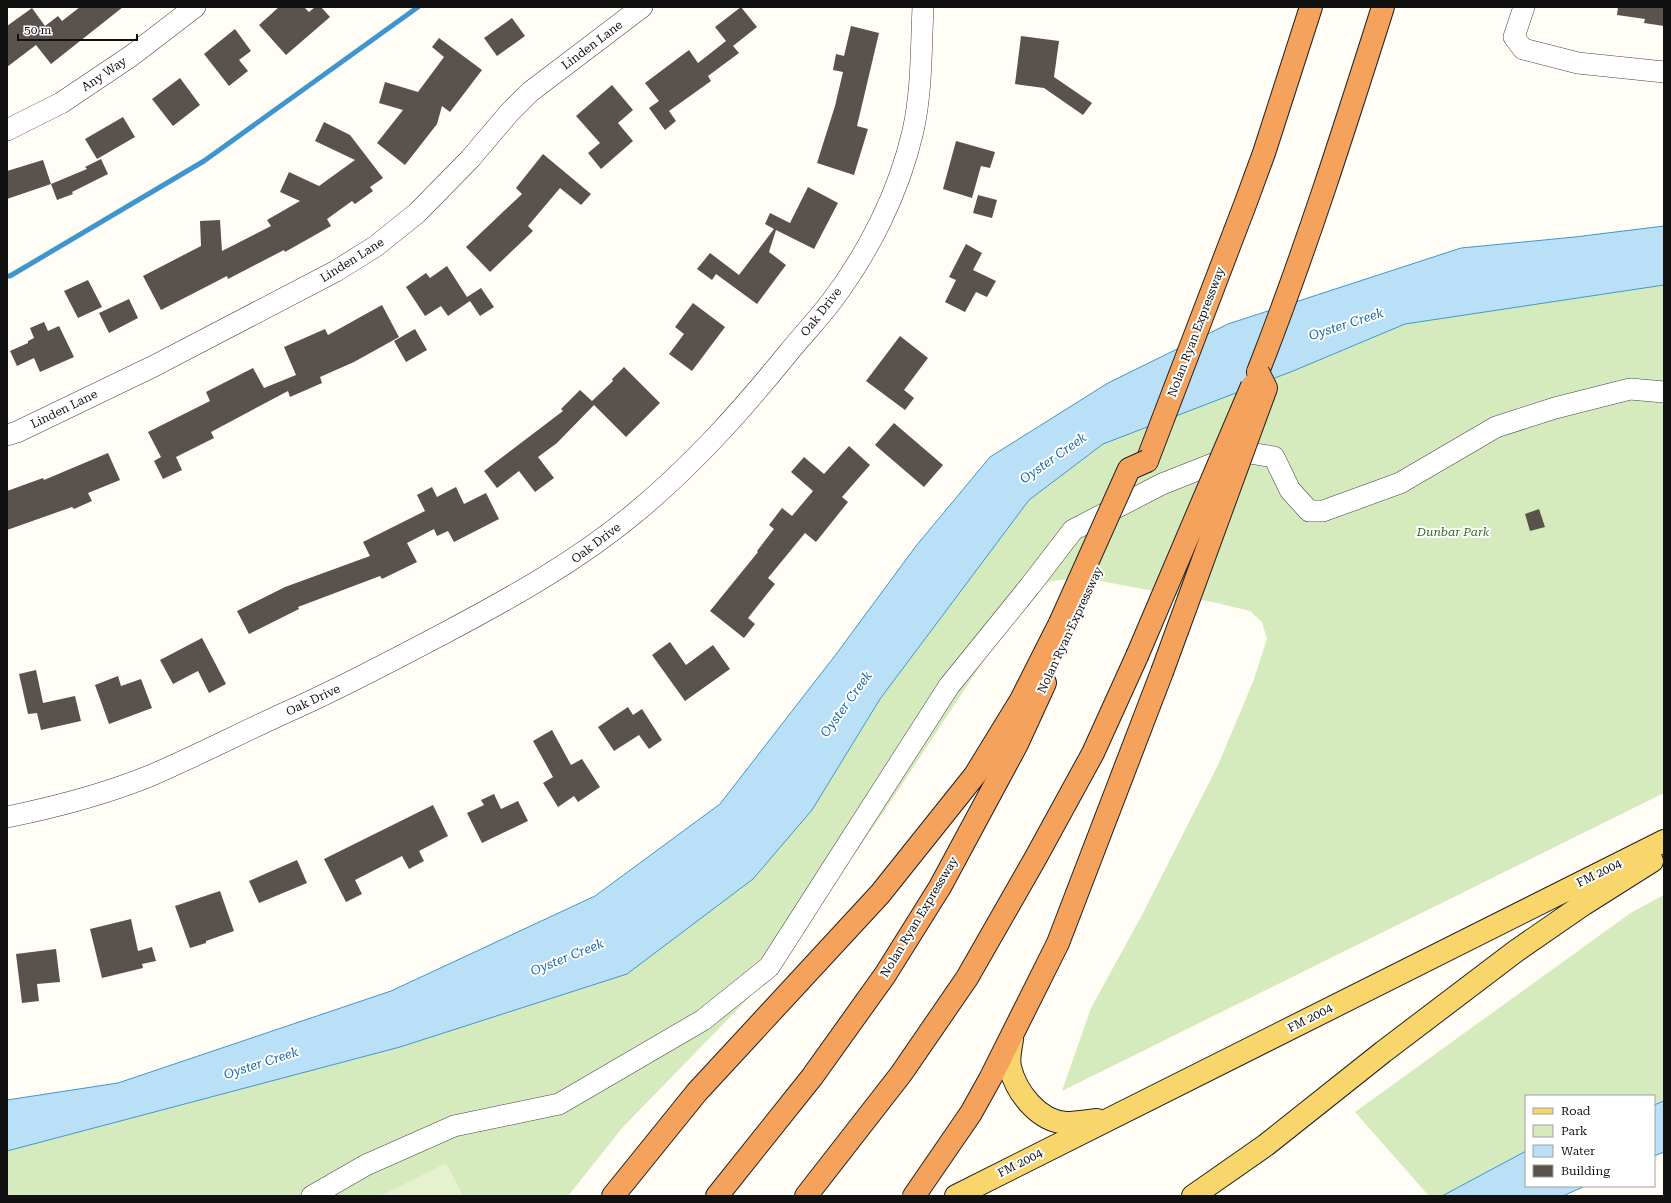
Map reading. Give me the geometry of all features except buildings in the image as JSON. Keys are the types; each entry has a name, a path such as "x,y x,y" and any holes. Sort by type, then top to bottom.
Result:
{"highway":[{"name":"Nolan Ryan Expressway","path":"717,1196 812,1077 885,975 940,887 1018,744 1129,469 1147,461 1264,153 1311,7"},
{"path":"806,1196 901,1074 966,978 1036,859 1093,753 1258,372 1329,178 1383,7"},
{"path":"914,1196 970,1113 1012,1039 1058,943 1162,672 1266,388 1258,372"},
{"path":"613,1196 697,1092 880,894 975,775 1066,623"}],"main road":[{"name":"FM 2004","path":"956,1196 1664,841"},
{"name":"FM 2004","path":"1193,1196 1266,1145 1383,1052 1516,951 1584,904 1664,853"},
{"path":"1012,1039 1010,1066 1022,1094 1032,1106 1056,1121 1067,1123 1110,1118"}],"street":[{"name":"Any Way","path":"7,130 61,103 131,56 195,7"},
{"name":"Linden Lane","path":"7,435 18,432 154,366 336,271 376,246 417,213 470,159 509,112 530,92 642,7"},
{"name":"Oak Drive","path":"7,817 71,803 149,776 368,674 488,610 565,566 645,504 705,450 738,414 831,301 859,262 885,213 904,162 913,131 918,100 923,7"},
{"path":"1524,7 1514,37 1523,49 1578,63 1664,72"},
{"path":"312,1196 366,1165 454,1126 558,1104 703,1020 769,967 949,686 1073,530 1162,484 1243,452 1274,458 1290,490 1309,511 1323,511 1400,483 1496,427 1555,408 1630,389 1664,392"}],"green space":[{"name":"Dunbar Park","path":"1664,285 1664,793 1062,1091 1091,1008 1142,915 1218,765 1253,682 1267,639 1262,622 1250,611 1217,603 1090,579 1067,579 1048,582 1037,592 986,657 893,798 774,972 623,1127 568,1196 7,1196 7,1151 400,1047 627,974 812,810 880,699 1029,500 1103,444 1293,371 1405,324"},
{"path":"1664,895 1664,1101 1655,1105 1655,1095 1525,1095 1525,1152 1442,1196 1429,1196 1355,1112 1632,912"},
{"path":"446,1163 463,1196 380,1196"}],"water":[{"name":"Oyster Creek","path":"1664,226 1664,285 1405,324 1293,371 1103,444 1029,500 880,699 812,810 753,879 627,974 400,1047 7,1151 7,1100 118,1083 391,991 595,896 720,804 837,653 916,546 990,457 1108,383 1228,324 1461,248 1575,237"},
{"path":"1664,1101 1664,1152 1655,1156 1655,1105"},
{"path":"1525,1152 1525,1187 1583,1187 1563,1196 1442,1196"}],"waterway":[{"path":"7,276 10,276 204,161 418,7"}]}
